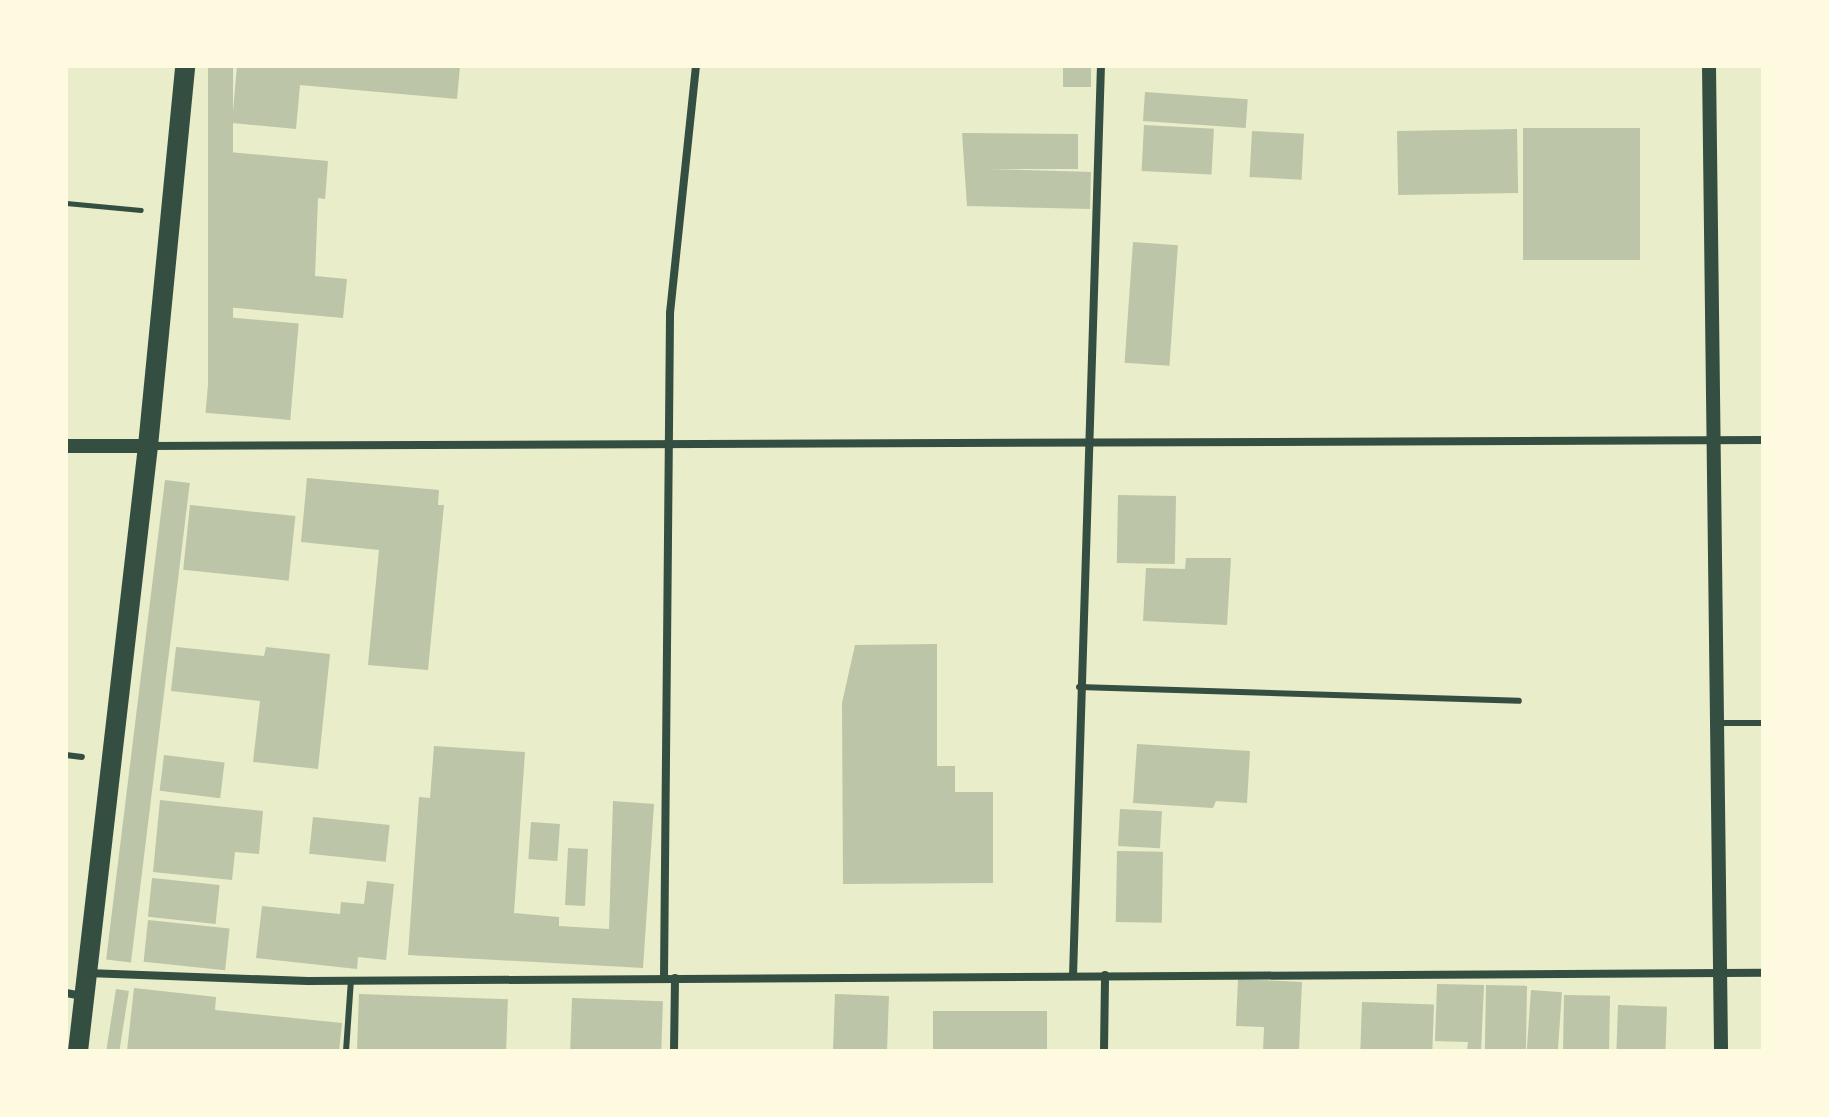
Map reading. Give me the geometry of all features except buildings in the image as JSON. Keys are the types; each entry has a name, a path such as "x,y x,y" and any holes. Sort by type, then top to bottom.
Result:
{"main road":[{"path":"78,1051 75,994 86,973 148,446 185,66"}],"street":[{"path":"664,978 670,313 696,66"},
{"path":"1073,976 1079,687 1101,66"},
{"path":"1709,66 1716,441 1721,1051"},
{"path":"66,446 1763,440"},
{"path":"86,973 351,980 1763,973"},
{"path":"1104,1051 1105,975"},
{"path":"674,1051 675,978"}],"lane":[{"path":"1079,687 1519,701"},
{"path":"1718,723 1763,723"},
{"path":"66,755 82,757"},
{"path":"346,1051 351,980"}],"path":[{"path":"66,203 169,213"}]}
